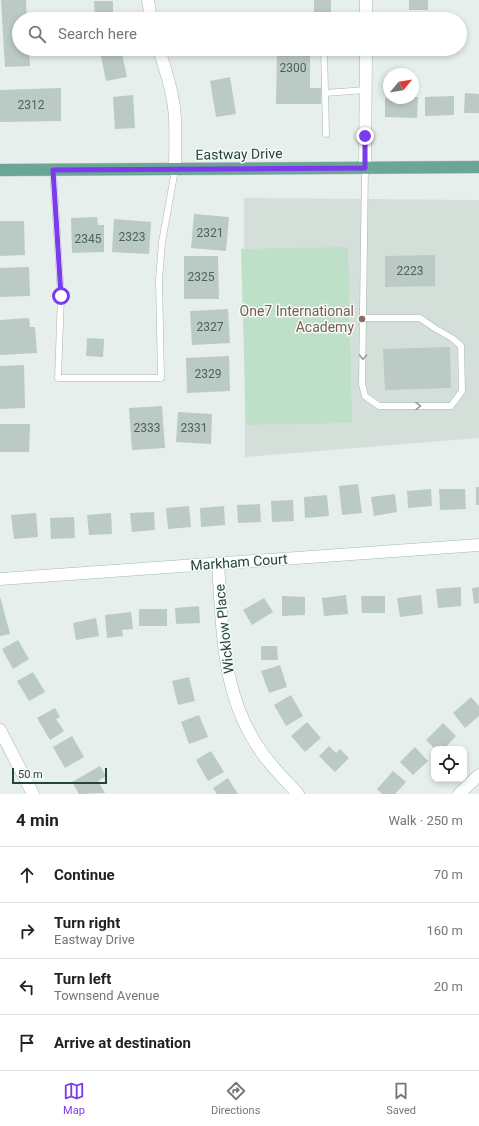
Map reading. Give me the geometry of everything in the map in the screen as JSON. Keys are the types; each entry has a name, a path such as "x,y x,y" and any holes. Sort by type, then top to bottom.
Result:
{"main road":[{"name":"Eastway Drive","path":"0,170 479,167"}],"street":[{"path":"148,0 150,12"},
{"path":"366,0 366,12"},
{"path":"161,56 169,79 174,107 175,170"},
{"path":"365,168 366,56"},
{"name":"Markham Court","path":"0,579 479,545"},
{"name":"Wicklow Place","path":"218,564 224,656 233,697 247,728 265,757 298,794"},
{"path":"0,730 34,794"},
{"path":"458,794 479,775"}],"lane":[{"path":"324,56 326,134"},
{"path":"325,93 366,90"},
{"path":"364,318 420,318 452,338 461,346 462,391 451,406 379,406 365,396 362,384 365,168"},
{"path":"53,170 61,296 58,378 162,378 159,280 162,242 175,170"}],"shaded area":[{"name":"One7 International Academy","path":"244,198 479,200 479,438 245,457"}],"green space":[{"path":"348,247 352,423 246,425 241,249"}],"building":[{"path":"1,0 26,0 27,12 12,12 12,56 29,56 30,66 5,67"},
{"path":"314,0 331,0 331,12 314,12"},
{"path":"409,0 428,0 428,10 409,10"},
{"path":"94,1 113,1 113,12 95,12"},
{"path":"101,56 122,56 127,77 106,81"},
{"path":"277,56 310,56 310,88 321,88 321,104 276,104"},
{"path":"230,77 236,114 216,117 210,81"},
{"path":"61,88 61,121 0,122 0,90"},
{"path":"465,93 479,94 479,113 464,113"},
{"path":"133,95 135,128 115,129 113,97"},
{"path":"454,96 454,115 425,116 425,97"},
{"path":"385,104 418,104 417,118 385,117"},
{"path":"194,214 229,217 226,251 191,248"},
{"path":"97,217 98,225 104,225 104,252 72,253 71,218"},
{"path":"114,219 151,222 149,254 112,252"},
{"path":"0,221 24,221 25,255 0,256"},
{"path":"435,255 435,286 385,287 385,256"},
{"path":"184,256 218,256 219,299 184,299"},
{"path":"29,267 30,296 0,297 0,268"},
{"path":"228,309 230,343 192,345 190,311"},
{"path":"29,318 30,327 35,327 37,353 0,355 0,320"},
{"path":"87,338 104,339 103,357 86,356"},
{"path":"450,347 451,388 385,390 383,349"},
{"path":"229,356 230,391 187,393 186,358"},
{"path":"24,365 25,408 0,409 0,366"},
{"path":"162,406 165,448 132,450 129,408"},
{"path":"178,412 212,414 211,444 176,442"},
{"path":"0,424 30,424 29,452 0,452"},
{"path":"358,484 362,513 342,515 339,486"},
{"path":"476,487 479,487 479,505 476,505"},
{"path":"431,489 432,506 408,508 407,491"},
{"path":"439,489 465,489 466,509 440,510"},
{"path":"395,494 397,512 374,516 371,497"},
{"path":"327,495 329,516 305,518 304,497"},
{"path":"293,500 294,521 272,522 271,501"},
{"path":"260,504 261,522 238,523 237,505"},
{"path":"189,506 191,527 168,529 166,508"},
{"path":"224,506 225,525 201,527 200,508"},
{"path":"154,512 155,530 132,532 130,513"},
{"path":"36,513 38,537 14,539 11,515"},
{"path":"111,513 112,534 89,535 87,515"},
{"path":"74,517 75,538 51,539 50,518"},
{"path":"461,587 461,606 438,608 436,589"},
{"path":"479,587 479,603 474,604 472,588"},
{"path":"346,595 348,614 324,616 322,598"},
{"path":"421,595 423,614 400,617 397,598"},
{"path":"0,596 10,634 0,636"},
{"path":"282,596 305,597 305,615 282,616"},
{"path":"361,596 385,596 385,613 362,613"},
{"path":"264,598 273,612 252,625 243,610"},
{"path":"199,606 200,623 176,624 175,608"},
{"path":"139,609 167,609 167,626 139,626"},
{"path":"131,612 133,629 122,630 123,636 107,638 105,615"},
{"path":"96,618 99,636 76,640 73,623"},
{"path":"18,640 29,659 13,669 2,649"},
{"path":"261,646 277,646 278,660 261,660"},
{"path":"280,665 287,687 269,693 261,671"},
{"path":"33,672 45,692 29,701 17,681"},
{"path":"189,677 195,701 178,705 172,681"},
{"path":"291,695 303,716 286,726 274,705"},
{"path":"471,697 479,706 479,716 465,728 453,713"},
{"path":"55,708 60,717 56,719 64,731 50,740 37,718"},
{"path":"199,715 208,737 189,744 181,722"},
{"path":"307,722 321,738 305,752 291,736"},
{"path":"443,723 456,736 447,746 432,746 426,740"},
{"path":"72,736 84,757 65,768 53,747"},
{"path":"329,746 336,753 340,749 349,758 335,772 319,756"},
{"path":"415,747 428,761 413,775 400,762"},
{"path":"211,751 224,772 208,781 196,760"},
{"path":"100,766 106,776 98,781 105,793 79,794 72,782"},
{"path":"393,771 406,782 395,794 382,794 377,789"},
{"path":"228,778 238,794 217,794 213,788"}],"place":[{"name":"One7 International Academy","path":"362,319"}],"route":[{"path":"61,296 53,170 365,168 365,136"}]}
